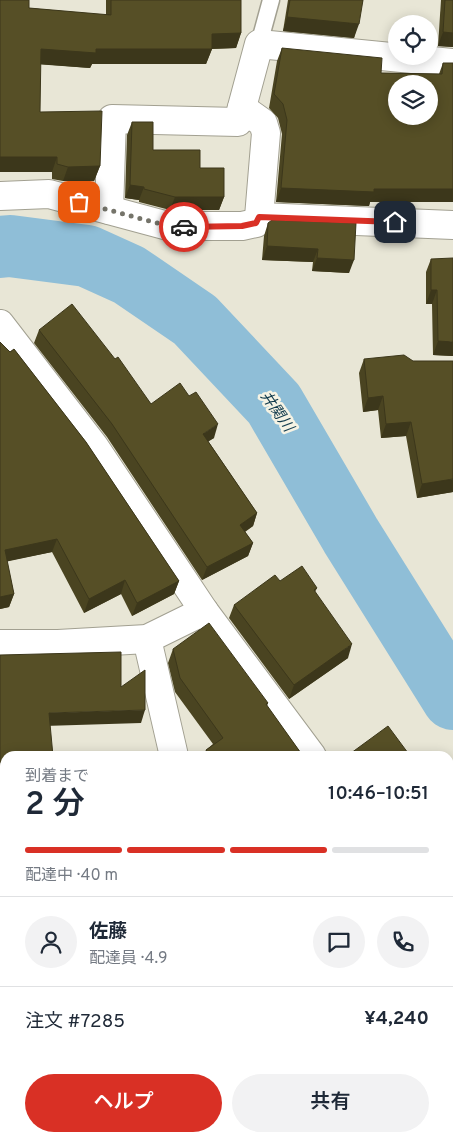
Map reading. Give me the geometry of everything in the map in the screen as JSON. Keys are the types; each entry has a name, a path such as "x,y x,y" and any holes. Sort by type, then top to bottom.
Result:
{"street":[{"path":"109,210 112,119 238,122 259,44 453,63"},
{"path":"0,196 49,194 168,226 242,226 256,223 259,217 266,133 263,123 242,108"},
{"path":"259,217 453,225"},
{"path":"0,324 94,446 204,611 308,751"},
{"path":"0,644 58,644 147,638 204,611"},
{"path":"147,638 173,751"}],"lane":[{"path":"259,44 271,0"}],"building":[{"path":"0,0 29,0 29,8 111,15 111,0 241,0 241,33 212,34 212,49 96,49 96,53 41,49 40,112 102,111 100,166 68,167 57,164 57,157 0,157"},
{"path":"290,0 363,0 359,24 287,17"},
{"path":"445,0 453,0 453,33 443,32"},
{"path":"282,48 382,58 381,73 442,74 443,63 453,63 453,189 374,189 374,192 281,188 287,120 283,104 274,94"},
{"path":"132,122 153,122 153,150 200,150 200,168 224,168 224,197 175,197 144,189 144,187 130,185"},
{"path":"272,220 356,223 354,260 317,258 318,249 267,246 268,223"},
{"path":"453,258 453,342 438,341 437,290 431,290 431,259"},
{"path":"72,304 115,359 118,357 151,404 180,383 189,396 196,392 218,424 203,434 257,513 240,525 253,543 207,567 112,424 39,330"},
{"path":"0,342 10,352 14,349 86,442 179,581 137,603 125,580 89,599 57,539 5,550 14,594 0,597"},
{"path":"404,355 413,361 453,361 453,479 422,484 411,422 386,424 383,396 368,398 364,359"},
{"path":"302,566 317,588 314,590 352,644 294,685 234,605 275,575 280,581"},
{"path":"209,623 268,703 266,704 299,751 207,751 223,738 180,678 173,649"},
{"path":"121,652 121,687 145,670 145,710 49,713 53,751 0,751 0,655"},
{"path":"388,726 407,751 354,751"}],"waterway":[{"name":"井関川","path":"0,247 10,246 87,256 129,275 195,320 274,404 351,536 453,699"}],"way so far":[{"path":"79,202 168,226 184,227"}],"route":[{"path":"184,227 242,226 256,223 259,217 395,222"}]}
